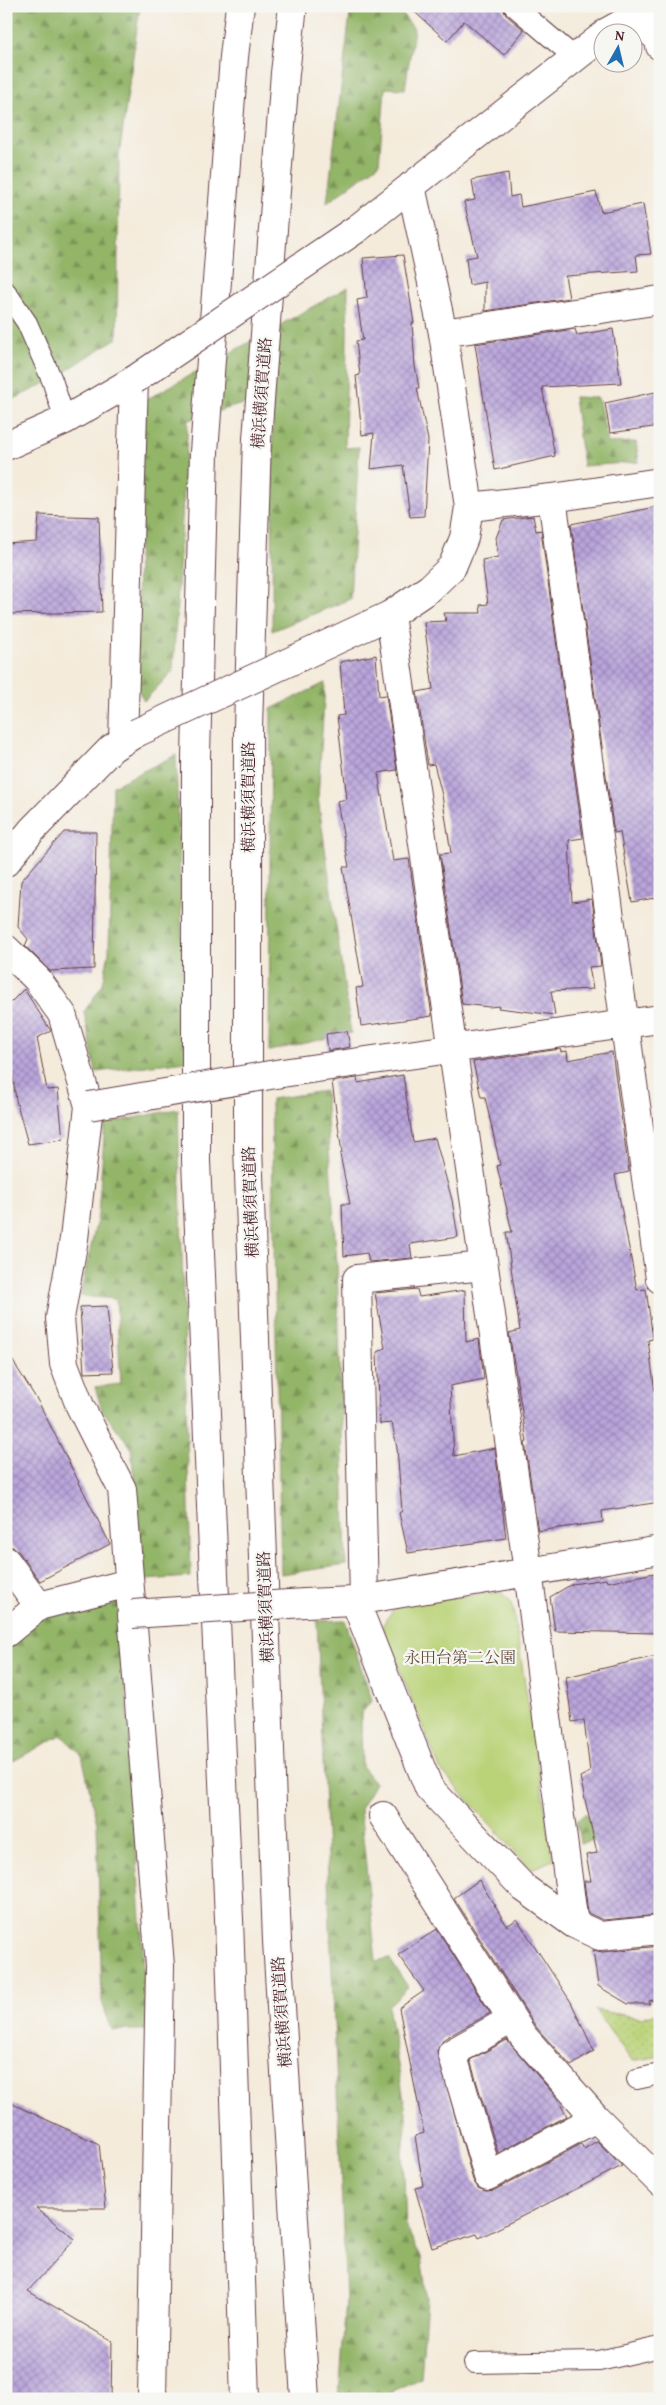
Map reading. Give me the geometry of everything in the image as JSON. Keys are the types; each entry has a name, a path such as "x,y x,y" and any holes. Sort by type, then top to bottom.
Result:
{"main road":[{"path":"240,6 234,57 204,452 196,756 196,1161 228,1909 245,2399"},
{"name":"横浜横須賀道路","path":"293,6 285,73 257,439 248,728 248,1147 276,1941 305,2399"},
{"path":"622,22 641,10 659,39 660,46"},
{"path":"6,446 65,420 134,380 358,228 594,42"},
{"path":"6,862 32,830 112,748 129,737 390,615 430,588 452,566 464,538 469,507 443,333 411,186"},
{"path":"443,333 660,300"},
{"path":"129,737 134,380"},
{"path":"469,507 552,498 660,482"},
{"path":"552,498 660,1279"},
{"path":"390,615 528,1572 574,1924"},
{"path":"6,948 37,979 62,1014 89,1106 74,1239 60,1318 64,1364 80,1406 122,1488 160,1966 152,2399"},
{"path":"89,1106 282,1073 660,1019"},
{"path":"484,1266 357,1279 360,1600 429,1788 524,1888 574,1924 600,1936 660,1930"},
{"path":"132,1614 360,1600 660,1550"},
{"path":"6,1561 39,1606"},
{"path":"6,1633 39,1606 129,1583"},
{"path":"383,1816 523,2036 596,2118 660,2182"},
{"path":"512,2019 452,2053 488,2176 596,2118"}],"lane":[{"path":"514,6 574,57"},
{"path":"6,292 27,323 52,380 65,420"},
{"path":"637,2079 660,2074"},
{"path":"474,2363 599,2361 660,2347"}],"green space":[{"path":"6,6 140,6 119,156 117,338 52,380 6,403"},
{"path":"351,6 396,6 414,29 405,89 385,88 379,164 327,203"},
{"path":"348,287 345,448 359,447 350,599 272,631 273,395 188,420 173,671 144,701 135,684 142,402"},
{"path":"574,397 598,398 608,443 636,442 639,462 583,466"},
{"path":"325,683 318,798 351,1033 269,1051 271,709"},
{"path":"176,755 186,1061 96,1072 84,1012 103,984 109,952 113,786"},
{"path":"325,1091 337,1264 346,1565 281,1574 271,1099"},
{"path":"178,1109 191,1577 144,1580 131,1447 102,1410 95,1387 121,1384 116,1299 80,1296 98,1215 105,1124"},
{"name":"永田台第二公園","path":"501,1592 512,1603 553,1860 531,1869 440,1769 382,1626 397,1604"},
{"path":"120,1595 148,2030 112,2030 102,2002 97,1824 82,1755 61,1735 6,1765 6,1646 44,1614"},
{"path":"345,1620 372,1700 361,1714 362,1767 375,1783 360,1809 376,1961 389,1958 408,1987 388,2006 407,2118 403,2153 406,2227 421,2257 427,2297 421,2378 392,2391 393,2399 339,2399 346,2300 317,1621"},
{"path":"586,1813 590,1824 648,1815 652,1831 580,1843 577,1820"},
{"path":"595,2010 641,2018 660,2012 660,2056 632,2061"}],"building":[{"path":"408,6 502,6 506,15 524,30 504,55 464,21 447,41"},
{"path":"508,173 510,197 519,195 521,207 596,192 601,212 643,204 651,254 636,255 638,271 565,276 569,298 485,311 485,282 469,285 466,258 477,256 464,202 475,200 472,180"},
{"path":"403,255 414,323 412,323 415,366 419,388 417,388 428,440 424,516 410,517 403,465 371,469 374,433 362,435 356,376 360,375 356,341 363,340 357,300 367,298 363,258"},
{"path":"575,329 577,335 613,329 621,383 542,387 555,456 495,470 475,344"},
{"path":"660,391 660,426 610,433 605,403"},
{"path":"660,506 660,897 632,902 620,832 614,833 571,524"},
{"path":"39,515 99,517 102,612 6,614 6,544 37,542"},
{"path":"533,516 536,531 541,530 583,838 569,840 572,902 592,899 601,966 589,967 593,989 551,991 555,1015 498,1008 499,1006 489,1007 462,1004 440,854 451,853 442,795 434,764 428,765 417,692 433,689 424,622 446,621 444,613 481,613 480,605 488,604 482,560 498,557 496,538 503,520"},
{"path":"376,655 379,696 386,695 397,770 378,773 393,861 409,859 432,1016 361,1026 356,988 363,987 343,867 349,867 337,801 347,799 337,716 344,715 340,662"},
{"path":"64,832 96,832 94,969 50,971 25,946 28,939 18,927 21,881"},
{"path":"24,989 51,1031 37,1038 47,1090 58,1089 63,1139 28,1144 16,1100 12,1070 6,1070 6,1007"},
{"path":"347,1031 350,1047 328,1051 326,1034"},
{"path":"560,1049 561,1052 567,1051 568,1060 612,1052 629,1172 615,1175 637,1290 646,1289 653,1339 648,1340 660,1429 660,1502 602,1511 603,1522 538,1531 525,1443 527,1442 509,1333 520,1330 506,1232 512,1232 497,1166 500,1165 485,1097 481,1097 473,1062"},
{"path":"403,1075 413,1142 435,1138 452,1200 458,1237 410,1244 412,1258 369,1262 367,1253 344,1256 342,1204 350,1204 340,1154 342,1153 332,1082 357,1078 358,1083"},
{"path":"417,1289 419,1297 465,1290 466,1342 479,1339 484,1379 450,1386 454,1456 495,1448 506,1538 408,1553 399,1513 402,1511 397,1448 392,1423 380,1424 377,1352 385,1348 375,1293"},
{"path":"107,1306 113,1372 84,1373 80,1307"},
{"path":"6,1350 39,1403 110,1544 40,1581 19,1552 13,1547 6,1546"},
{"path":"660,1572 660,1633 555,1631 550,1597 572,1584 606,1579 607,1582"},
{"path":"660,1655 660,1915 603,1920 588,1913 584,1881 591,1881 586,1855 597,1853 580,1777 590,1772 584,1720 572,1722 566,1677"},
{"path":"479,1880 507,1926 517,1919 571,2002 594,2051 571,2066 536,2027 454,1898"},
{"path":"437,1929 490,2013 444,2039 437,2051 473,2180 478,2188 486,2191 495,2190 581,2144 584,2149 597,2141 622,2166 479,2238 477,2234 432,2248 415,2188 423,2186 415,2136 424,2133 399,2008 424,1991 398,1955"},
{"path":"660,1946 660,1998 649,2001 650,2004 628,2004 598,1986 593,1950 602,1952"},
{"path":"507,2040 557,2098 567,2116 498,2153 470,2060"},
{"path":"6,2101 99,2144 106,2208 36,2208 75,2239 28,2291 112,2341 111,2399 6,2399"}]}
